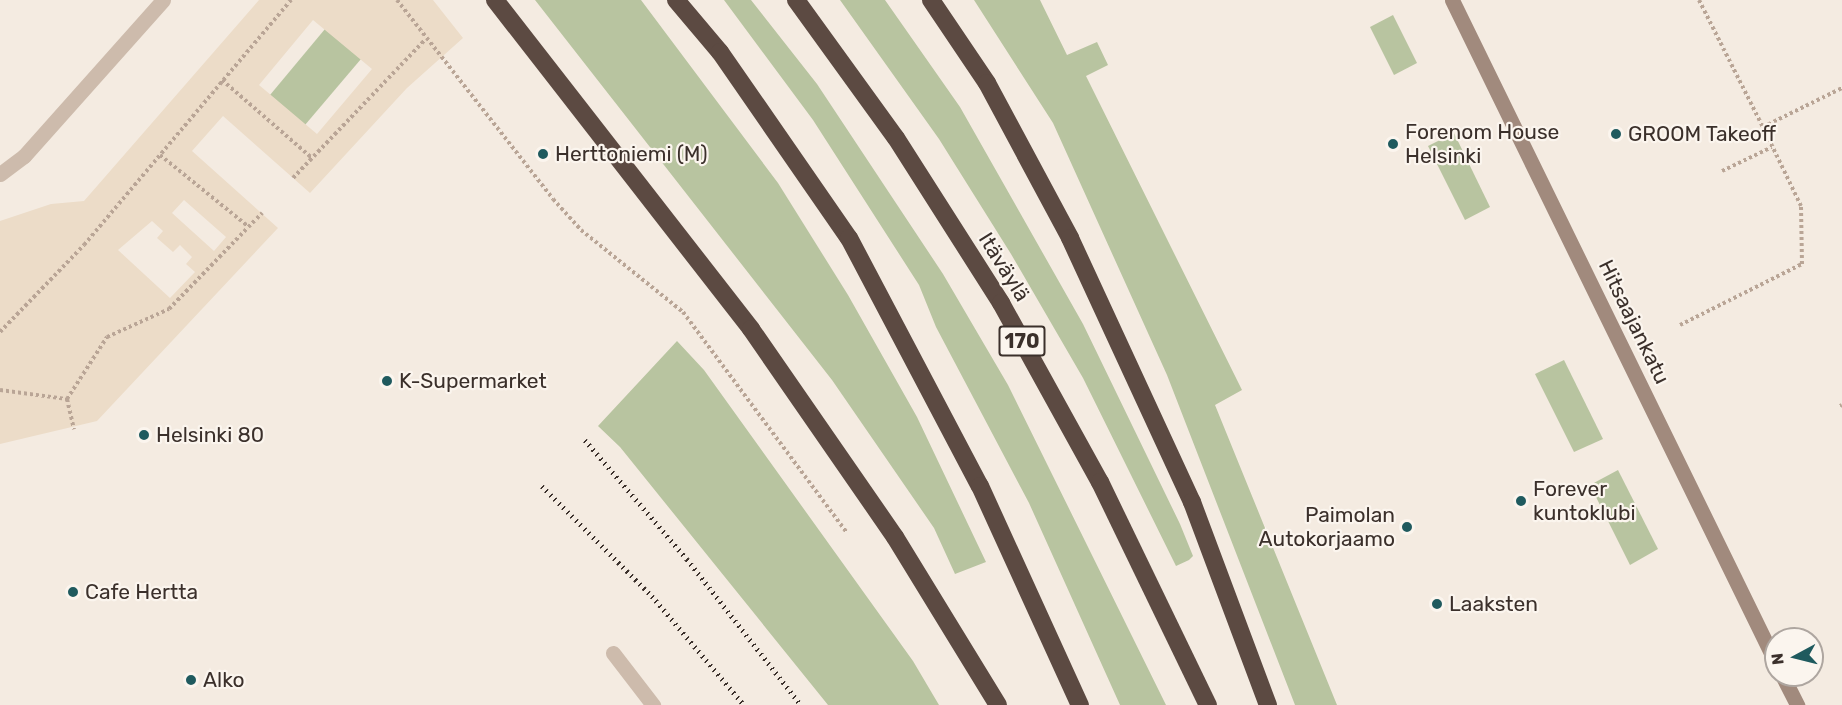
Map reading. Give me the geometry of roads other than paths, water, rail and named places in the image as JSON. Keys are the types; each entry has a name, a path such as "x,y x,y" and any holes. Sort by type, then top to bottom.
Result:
{"highway":[{"path":"495,0 751,329 895,537 998,705"},
{"path":"676,0 720,52 849,238 980,486 1080,705"},
{"name":"Itäväylä","path":"796,0 896,138 1001,303 1100,482 1208,705"},
{"path":"931,0 987,83 1070,238 1192,502 1268,705"}],"street":[{"name":"Hitsaajankatu","path":"1452,0 1764,638"},
{"path":"1788,687 1797,705"}],"lane":[{"path":"0,174 24,156 163,0"},
{"path":"613,652 653,705"}],"railway":[{"path":"585,440 687,559 801,705"},
{"path":"542,486 652,596 744,705"}],"place":[{"name":"GROOM Takeoff","path":"1616,134"},
{"name":"Forenom House Helsinki","path":"1393,144"},
{"name":"Herttoniemi (M)","path":"543,154"},
{"name":"K-Supermarket","path":"387,381"},
{"name":"Helsinki 80","path":"144,435"},
{"name":"Forever kuntoklubi","path":"1521,501"},
{"name":"Paimolan Autokorjaamo","path":"1407,527"},
{"name":"Cafe Hertta","path":"73,592"},
{"name":"Laaksten","path":"1437,604"},
{"name":"Alko","path":"191,680"}]}
